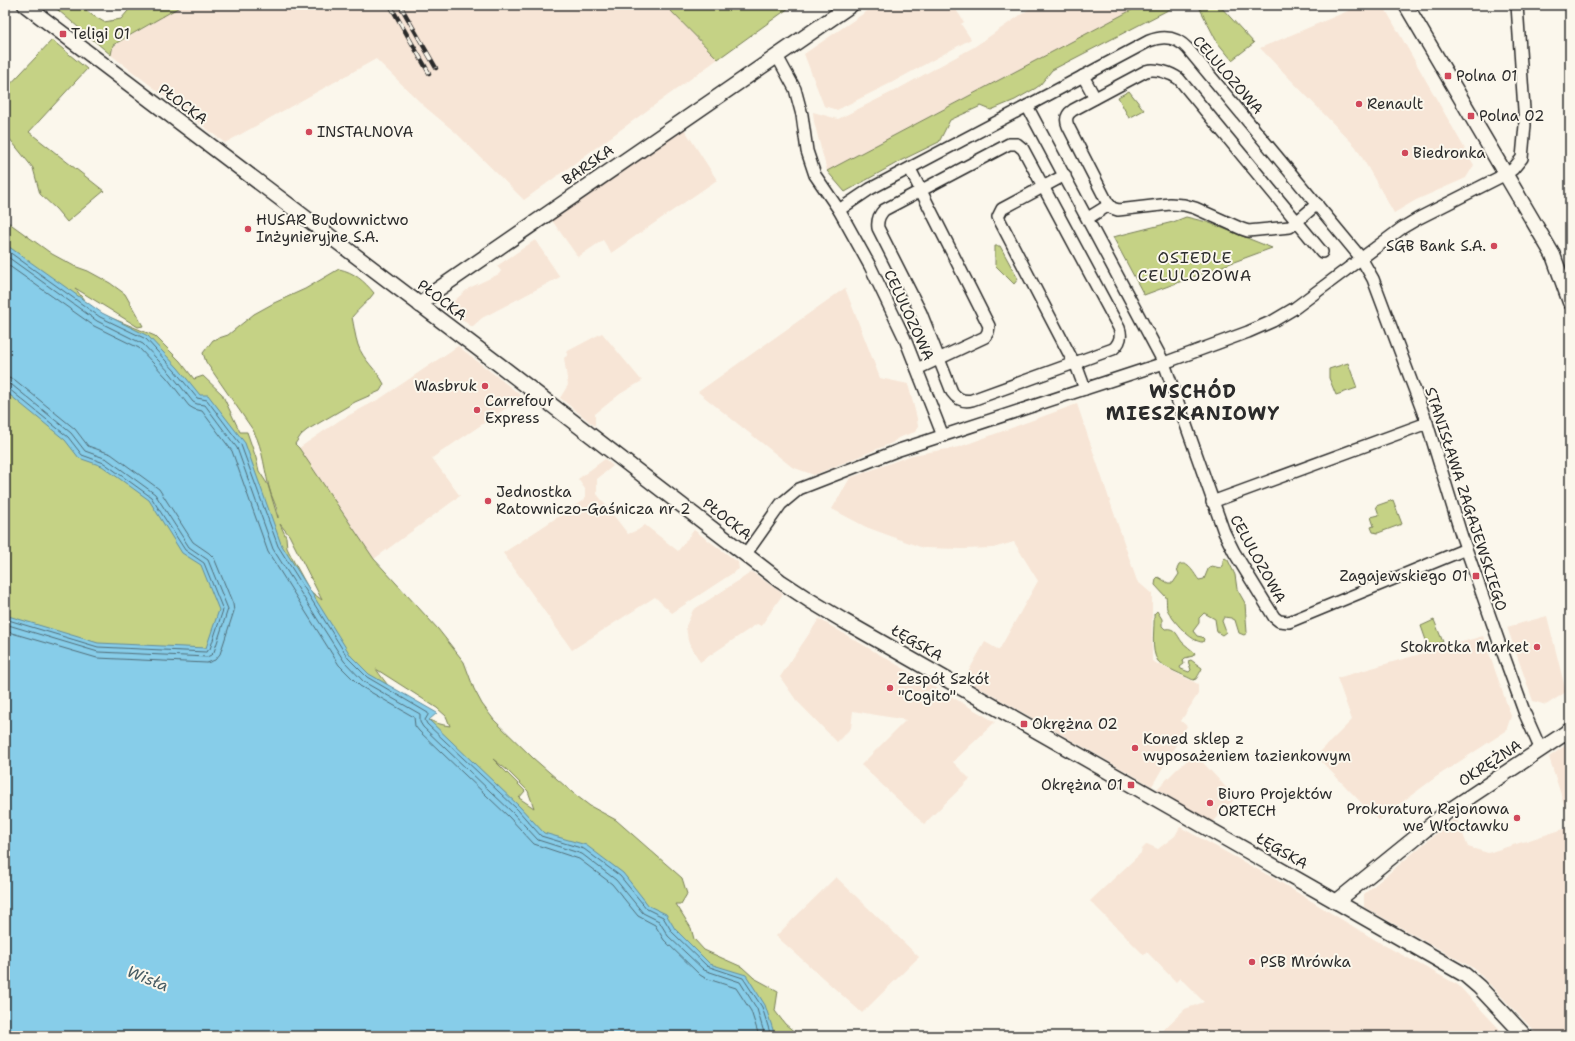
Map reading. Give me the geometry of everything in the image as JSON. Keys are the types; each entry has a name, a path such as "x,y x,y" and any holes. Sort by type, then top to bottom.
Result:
{"street":[{"name":"BARSKA","path":"420,305 437,290 851,5"},
{"path":"1406,5 1553,255 1570,302"},
{"path":"745,555 781,504 799,489 899,450 1164,363 1248,332 1273,321 1295,308 1402,228 1513,170 1522,158 1525,117 1517,5"},
{"name":"PŁOCKA","path":"29,6 745,555 791,589 840,618"},
{"name":"CELULOZOWA","path":"943,436 905,339 870,266 839,210 870,189 1156,38 1170,37 1179,41 1194,56 1362,258"},
{"path":"777,56 795,89 802,115 807,151 815,175 839,210"},
{"path":"1317,204 1297,221 1287,228 1248,231 1195,208 1184,205 1170,204 1118,210 1109,205 1066,122 1067,116 1070,111 1149,70 1156,70 1176,76 1297,221 1322,252"},
{"path":"1083,76 1095,98"},
{"name":"CELULOZOWA","path":"1028,106 1164,363 1212,502 1224,532 1234,552 1274,617 1279,621 1289,622 1466,549"},
{"path":"1017,144 1024,150 1120,332 1119,341 1113,349 972,400 965,401 957,398 921,314 878,224 879,216 884,210 922,190 1006,146 1017,144"},
{"path":"910,169 922,190 989,326 985,337 918,369"},
{"path":"1065,175 1002,209 998,214 998,220 1075,362 1085,389"},
{"path":"1088,218 1109,205"},
{"name":"STANISŁAWA ZAGAJEWSKIEGO","path":"1362,258 1372,279 1427,423 1466,549 1525,714 1541,750"},
{"path":"1212,502 1427,423"},
{"name":"ŁĘGSKA","path":"840,618 1465,975 1479,987 1526,1036"},
{"name":"OKRĘŻNA","path":"1336,902 1447,812 1570,730"}],"shaded area":[{"path":"183,5 665,5 718,59 524,200 455,132 425,107 376,59 225,143 111,55 113,46"},
{"path":"876,5 953,5 964,22 961,24 971,39 891,83 837,110 824,106 804,54"},
{"path":"1030,5 1141,5 827,171 814,122 813,112 838,119 898,89 974,47 1032,7"},
{"path":"1362,5 1383,5 1474,165 1466,178 1416,200 1394,213 1356,147 1260,48"},
{"path":"681,124 717,180 611,253 603,240 578,257 548,215"},
{"path":"535,240 560,277 482,318 472,327 449,310 447,307 469,288 499,274 501,271 497,266"},
{"path":"845,288 880,378 908,384 918,427 915,432 898,438 892,443 814,475 792,467 698,392"},
{"path":"602,333 642,381 620,394 595,414 595,426 560,398 568,385 564,358 568,355 566,352"},
{"path":"458,346 523,397 432,458 460,496 374,559 299,448 340,420 381,398"},
{"path":"1077,404 1137,581 1152,594 1152,661 1198,684 1198,694 1181,721 1187,726 1152,786 964,679 985,642 999,650 1038,581 1014,542 993,548 923,548 866,527 832,509 850,478 912,455 959,447"},
{"path":"605,459 613,466 597,479 597,494 628,534 645,525 678,551 694,530 738,562 739,569 672,613 655,597 572,650 503,553 585,499 585,489 578,479"},
{"path":"752,572 783,594 761,626 757,624 700,662 688,641 686,626 693,610"},
{"path":"1547,616 1566,692 1546,705 1533,701 1507,627"},
{"path":"819,619 995,722 953,762 970,779 924,824 861,765 906,720 853,711 851,728 837,742 796,700 780,677"},
{"path":"1483,636 1511,716 1506,731 1436,777 1378,820 1316,756 1352,720 1337,678"},
{"path":"1570,742 1570,823 1549,757"},
{"name":"Biuro Projektów ORTECH","path":"1195,754 1236,798 1212,822 1157,789 1178,768"},
{"path":"1456,817 1468,847 1488,853 1570,827 1570,1036 1539,1036 1475,969 1364,907 1364,894"},
{"path":"1180,827 1275,879 1382,944 1458,985 1506,1036 1157,1036 1185,1009 1204,1002 1180,978 1176,982 1147,952 1144,955 1090,901 1141,853 1142,849 1147,844 1158,849 1175,836"},
{"path":"836,877 919,957 862,1013 776,936"}],"green space":[{"path":"52,5 82,5 82,7 92,15 104,22 121,19 133,5 183,5 113,45 111,55"},
{"path":"665,5 793,5 718,59"},
{"path":"1141,5 1176,5 1052,70 1040,85 1015,100 991,110 981,106 950,120 939,142 902,160 845,192 827,171"},
{"path":"1198,5 1219,5 1254,43 1232,60 1217,42"},
{"path":"52,40 87,69 29,132 104,191 67,222 40,194 33,168 5,133 5,90"},
{"path":"1129,91 1144,110 1129,118 1118,97"},
{"path":"1186,217 1207,222 1272,248 1144,295 1113,237 1173,222"},
{"path":"5,220 52,254 110,283 125,294 143,326 138,327 75,288 84,300 97,312 155,336 180,361 194,379 203,376 222,394 240,432 247,432 259,471 268,485 278,518 277,509 271,494 262,453 257,438 206,362 203,353 213,340 228,335 254,314 305,289 339,269 349,272 362,281 374,293 352,317 360,350 384,384 380,391 355,402 307,430 301,435 295,444 374,559 438,629 464,662 474,689 482,704 494,720 533,758 573,793 590,806 616,820 682,878 687,894 681,904 676,904 691,928 694,939 704,950 742,967 754,978 778,991 775,1011 785,1024 796,1033 807,1033 810,1036 5,1036","holes":["280,524 289,535 322,600 310,591 287,548 286,537","376,669 437,708 446,716 450,726 427,719 417,713 407,706","493,759 507,770 528,791 534,808 519,798 525,791"]},
{"path":"995,246 1000,246 1018,279 1014,284 995,265"},
{"path":"1348,363 1357,388 1336,395 1329,378 1329,369"},
{"path":"1393,500 1402,524 1378,533 1373,532 1371,527 1374,526 1371,517 1379,515 1376,506"},
{"path":"1225,558 1228,560 1235,575 1237,589 1245,603 1247,633 1244,635 1239,633 1235,620 1224,617 1222,621 1226,632 1222,635 1217,632 1215,619 1204,613 1199,618 1199,623 1193,631 1197,636 1204,639 1203,642 1198,641 1188,635 1170,614 1167,608 1166,597 1155,585 1156,579 1158,577 1168,583 1173,583 1179,574 1177,569 1179,565 1185,564 1199,580 1204,579 1209,567 1212,566 1220,568 1223,566 1223,560"},
{"path":"1157,611 1162,619 1162,626 1165,629 1173,630 1182,642 1195,653 1193,656 1185,658 1183,660 1184,664 1180,667 1181,669 1189,672 1191,670 1188,661 1191,660 1202,668 1196,679 1193,680 1158,661 1153,645 1154,614"},
{"path":"1434,620 1443,642 1428,646 1421,626"}],"water":[{"name":"Wisła","path":"5,244 102,313 148,336 178,368 200,395 208,395 245,443 281,544 351,656 369,674 437,713 429,720 519,806 544,833 586,845 623,873 649,906 666,914 675,929 710,964 746,975 765,1005 775,1036 5,1036 5,615 98,643 206,648 219,610 201,565 182,553 149,500 102,466 79,458 65,440 5,391"}],"railway":[{"path":"390,5 429,73"},
{"path":"400,5 436,68"}],"place":[{"name":"Teligi 01","path":"63,34"},
{"name":"Polna 01","path":"1448,76"},
{"name":"Renault","path":"1359,104"},
{"name":"Polna 02","path":"1471,116"},
{"name":"INSTALNOVA","path":"309,132"},
{"name":"Biedronka","path":"1405,153"},
{"name":"HUSAR Budownictwo Inżynieryjne S.A.","path":"248,229"},
{"name":"SGB Bank S.A.","path":"1494,246"},
{"name":"Wasbruk","path":"485,386"},
{"name":"Carrefour Express","path":"477,410"},
{"name":"Jednostka Ratowniczo-Gaśnicza nr 2","path":"488,501"},
{"name":"Zagajewskiego 01","path":"1476,576"},
{"name":"Stokrotka Market","path":"1537,647"},
{"name":"Zespół Szkół \"Cogito\"","path":"890,688"},
{"name":"Okrężna 02","path":"1024,724"},
{"name":"Koned sklep z wyposażeniem łazienkowym","path":"1135,748"},
{"name":"Okrężna 01","path":"1131,785"},
{"name":"Biuro Projektów ORTECH","path":"1210,803"},
{"name":"Prokuratura Rejonowa we Włocławku","path":"1517,818"},
{"name":"PSB Mrówka","path":"1252,962"}],"district":[{"name":"OSIEDLE CELULOZOWA","path":"1195,266"},
{"name":"WSCHÓD MIESZKANIOWY","path":"1193,402"}]}
